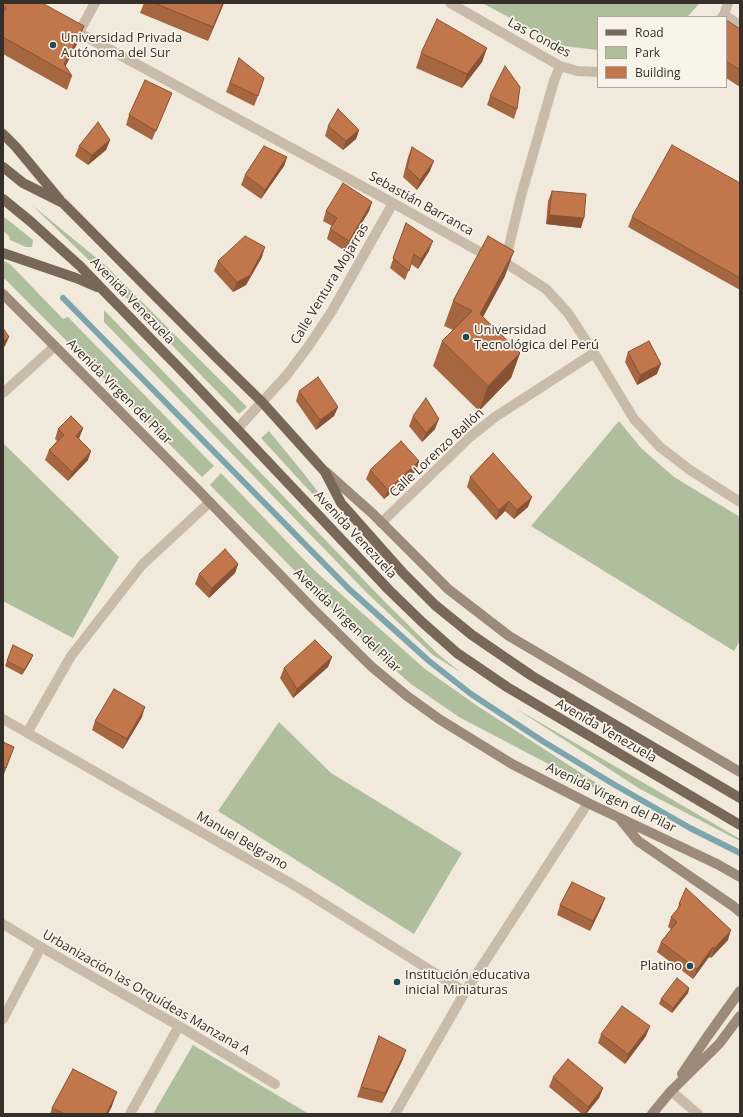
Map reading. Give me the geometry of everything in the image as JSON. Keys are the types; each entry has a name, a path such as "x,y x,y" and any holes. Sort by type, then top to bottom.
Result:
{"main road":[{"path":"3,134 63,203"},
{"name":"Avenida Venezuela","path":"3,168 23,183 63,203 262,402 326,472 381,523 448,589 509,636 740,772"},
{"name":"Avenida Venezuela","path":"3,199 30,220 80,266 389,590 457,653 507,688 740,825"},
{"path":"3,253 76,278 102,289"},
{"name":"Avenida Virgen del Pilar","path":"3,294 210,502 312,608 372,667 407,696 438,718 512,764 588,803 717,864 740,877"},
{"name":"Avenida Venezuela","path":"326,472 341,503 403,573 435,605 472,635 532,676 740,798"},
{"path":"618,817 638,841 740,912"},
{"path":"652,1114 671,1091 740,990"},
{"path":"719,1044 740,1016"},
{"path":"671,1091 740,1024"}],"street":[{"path":"79,32 95,3"},
{"name":"Las Condes","path":"450,3 560,66 577,71 597,72"},
{"path":"723,16 728,3"},
{"path":"727,18 740,25"},
{"name":"Sebastián Barranca","path":"59,21 480,252 504,262 546,289 568,313 634,418 660,447 690,470 740,502"},
{"path":"504,262 523,188 554,81 560,66"},
{"name":"Calle Ventura Mojarras","path":"237,429 286,376 308,347 332,310 393,203"},
{"path":"3,393 56,346"},
{"name":"Calle Lorenzo Ballón","path":"381,523 470,437 495,417 594,353"},
{"path":"27,733 71,656 142,565 210,502"},
{"name":"Manuel Belgrano","path":"3,719 299,888 465,992"},
{"path":"395,1114 465,992 588,803"},
{"name":"Urbanización las Orquídeas Manzana A","path":"3,924 179,1026 275,1084"},
{"path":"3,1019 41,947"},
{"path":"130,1114 179,1026"},
{"path":"671,1091 698,1114"}],"green space":[{"path":"482,3 700,3 688,16 597,16 597,50 563,46"},
{"path":"32,205 105,265 247,407 239,414 97,268"},
{"path":"3,216 33,240 32,247 26,247 10,240 9,236 3,231"},
{"path":"4,261 10,264 63,319 68,317 214,466 202,477 3,277"},
{"path":"104,310 387,604 438,654 460,672 433,655 367,593 104,322"},
{"path":"619,421 641,448 674,477 740,517 740,641 734,651 531,526"},
{"path":"269,431 305,475 349,532 261,438"},
{"path":"3,443 119,557 73,638 3,601"},
{"path":"221,473 314,570 425,669 476,705 636,810 459,717 411,684 378,655 210,485"},
{"path":"515,708 740,839 740,841 640,789"},
{"path":"279,722 331,773 462,853 414,934 218,811"},
{"path":"193,1045 309,1114 153,1114"}],"building":[{"name":"Universidad Privada Autónoma del Sur","path":"3,3 42,3 84,26 64,64 72,76 3,37 3,13 6,8 3,6"},
{"path":"154,3 223,3 213,27"},
{"path":"437,19 487,48 467,74 421,53"},
{"path":"728,21 740,29 740,70 727,62"},
{"path":"239,58 264,78 258,96 230,83"},
{"path":"505,66 520,87 517,109 490,96"},
{"path":"145,80 172,93 156,131 129,115"},
{"path":"338,109 359,130 346,141 328,126"},
{"path":"98,122 110,140 92,155 79,146"},
{"path":"672,145 740,183 740,278 632,217"},
{"path":"264,146 287,157 265,190 245,175"},
{"path":"412,147 434,161 420,180 407,168"},
{"path":"343,183 372,202 349,241 330,229 337,218 326,211"},
{"path":"552,191 586,194 584,218 549,215"},
{"path":"406,223 433,241 421,259 414,254 409,271 393,258"},
{"path":"245,236 265,247 250,275 237,282 218,261"},
{"path":"488,236 514,251 480,314 520,353 488,386 442,341 472,311 453,301"},
{"path":"3,328 9,337 3,342"},
{"path":"649,341 661,364 640,375 628,352"},
{"path":"318,377 338,407 320,420 299,391"},
{"path":"426,398 439,419 426,433 413,416"},
{"path":"71,416 83,428 76,436 91,451 72,472 49,450 64,435 58,429"},
{"path":"401,441 419,461 388,490 370,470"},
{"path":"493,453 532,497 517,510 509,501 499,510 470,477"},
{"path":"225,549 238,564 212,588 199,574"},
{"path":"315,640 332,657 297,689 284,668"},
{"path":"13,645 33,655 24,670 7,661"},
{"path":"114,689 145,707 127,739 95,721"},
{"path":"3,742 14,747 6,768 3,767"},
{"path":"572,882 605,898 593,921 560,905"},
{"path":"686,888 731,930 714,949 713,947 697,969 661,942 677,922 671,917 681,905 679,904"},
{"path":"677,978 689,988 673,1008 661,999"},
{"path":"622,1006 650,1026 628,1054 601,1034"},
{"path":"379,1036 406,1050 385,1093 361,1087"},
{"path":"568,1059 603,1088 588,1107 553,1077"},
{"path":"73,1069 117,1092 106,1114 65,1114 52,1108"}],"waterway":[{"path":"63,298 349,589 429,661 471,694 544,742 690,828 740,853"}],"place":[{"name":"Universidad Privada Autónoma del Sur","path":"53,45"},
{"name":"Universidad Tecnológica del Perú","path":"466,337"},
{"name":"Platino","path":"690,966"},
{"name":"Institución educativa inicial Miniaturas","path":"397,982"}]}
